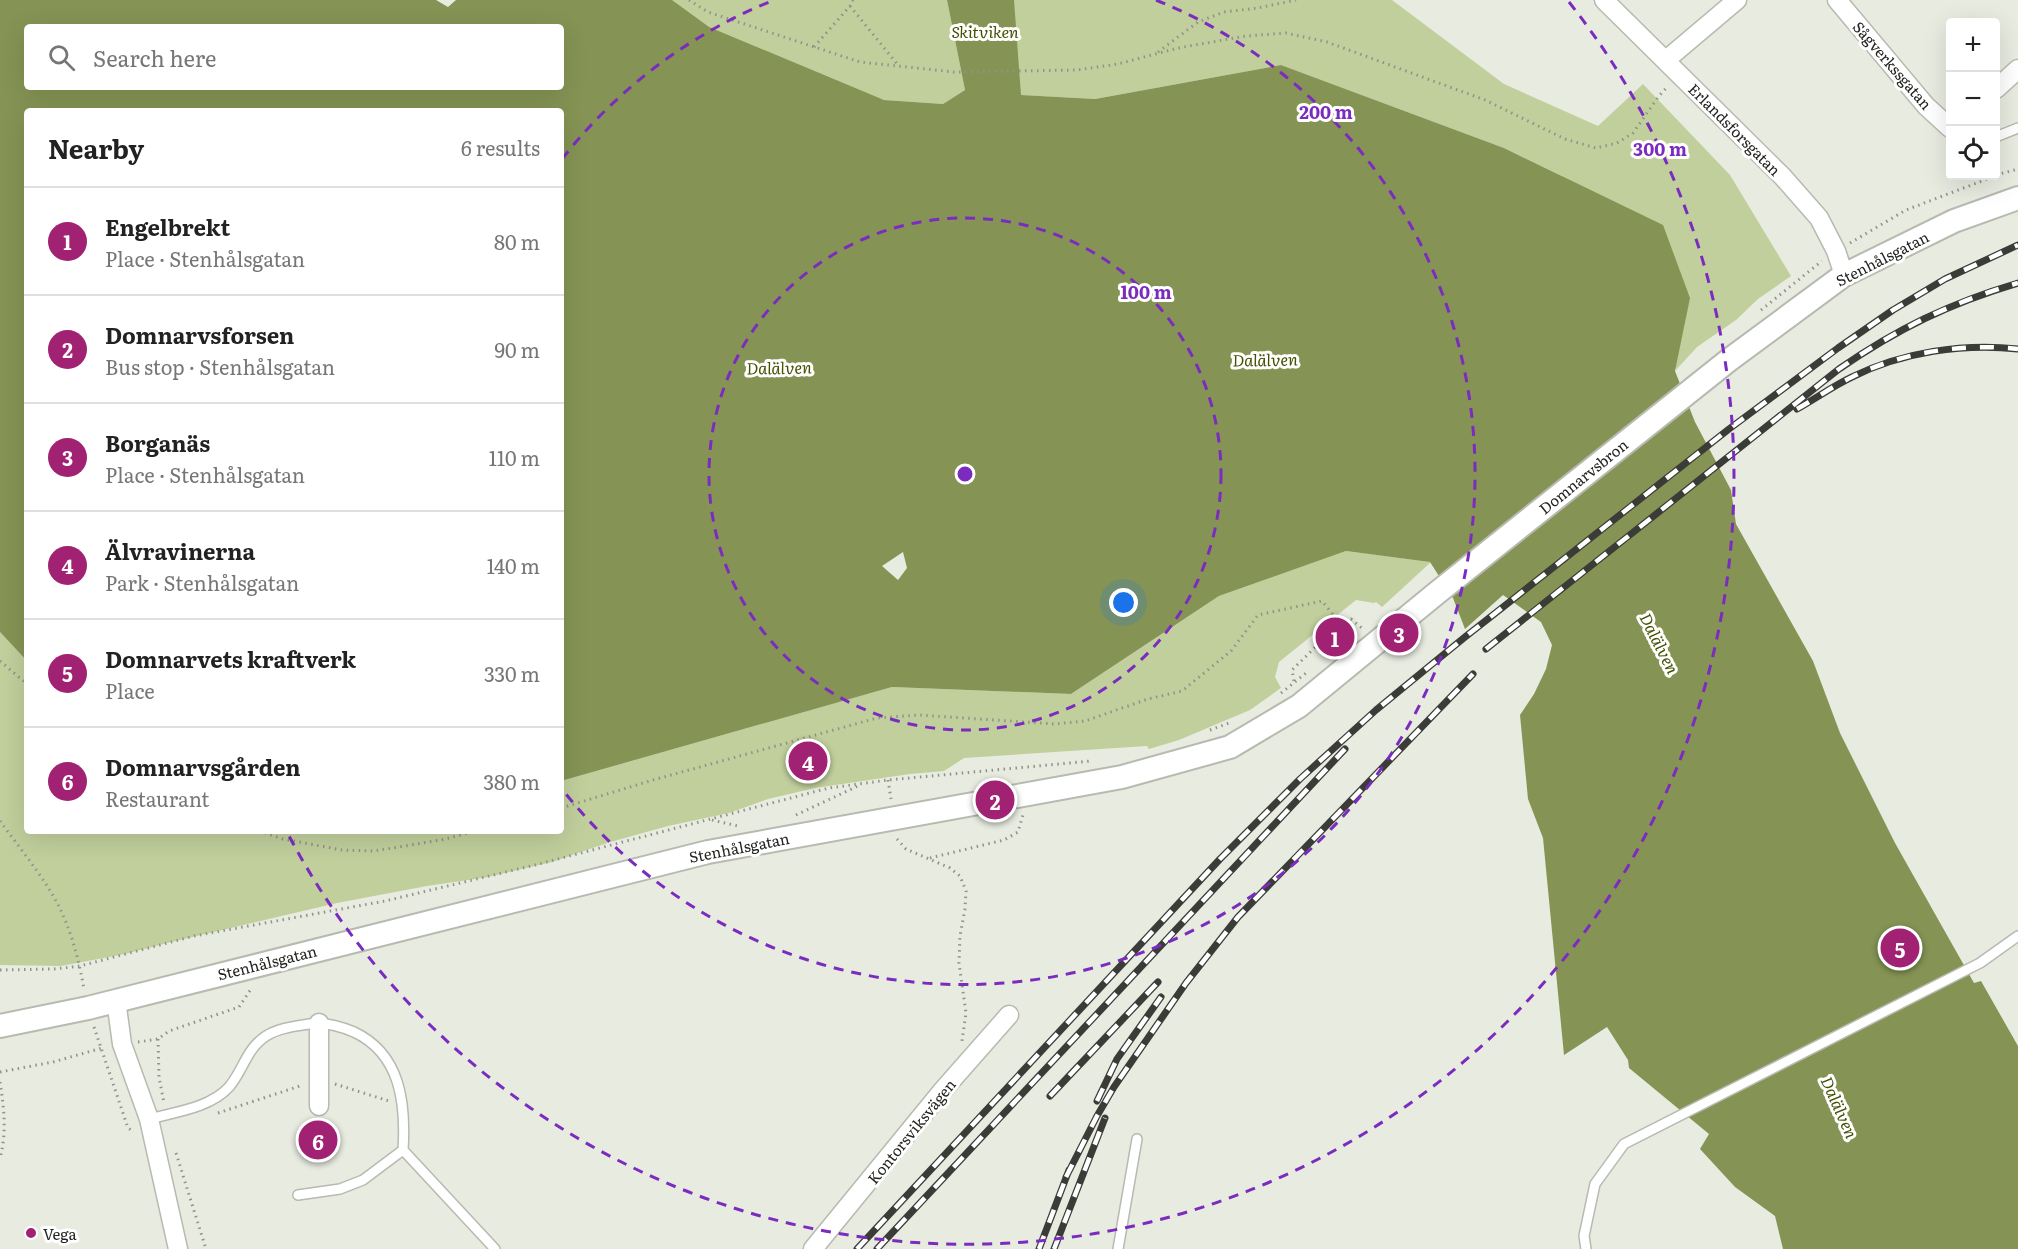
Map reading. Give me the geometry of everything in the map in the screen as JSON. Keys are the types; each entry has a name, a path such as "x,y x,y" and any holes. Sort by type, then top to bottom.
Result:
{"street":[{"name":"Erlandsforsgatan","path":"1604,0 1782,176 1819,218 1836,251 1844,275"},
{"path":"1666,60 1737,0"},
{"name":"Sågverkssgatan","path":"1837,0 1926,106 1948,126"},
{"path":"2000,85 2018,69"},
{"name":"Stenhålsgatan","path":"1729,360 1844,275 1954,221 2018,198"},
{"name":"Domnarvsbron","path":"1438,592 1729,360"},
{"name":"Stenhålsgatan","path":"0,1026 88,1008 708,852 1122,777 1230,747 1299,706 1438,592"},
{"path":"116,1000 122,1044 157,1117 178,1249"},
{"name":"Kontorsviksvägen","path":"813,1249 943,1090 1009,1014"},
{"path":"319,1023 319,1106"}],"lane":[{"path":"2000,135 2018,128"},
{"path":"1586,1249 1584,1236 1595,1184 1624,1144 1681,1113 1980,963 2018,936"},
{"path":"157,1117 216,1098 230,1086 247,1055 266,1036 291,1027 319,1023 345,1028 367,1038 385,1056 398,1080 405,1123 403,1150 495,1249"},
{"path":"1118,1249 1137,1139"},
{"path":"298,1195 340,1189 363,1180 403,1150"}],"path":[{"path":"689,0 708,12 860,62 954,72 1077,70 1118,64 1178,48 1246,36 1286,33 1327,42 1389,64 1485,100 1565,139 1596,148 1617,143 1633,133 1659,96 1680,75"},
{"path":"814,47 853,0"},
{"path":"1155,54 1198,22 1224,12 1296,0"},
{"path":"850,6 898,66"},
{"path":"2000,174 2018,169"},
{"path":"1836,251 1906,210 1977,180"},
{"path":"564,807 877,718 919,715 1055,724 1085,720 1148,699 1182,691 1231,651 1258,615 1322,602 1340,623"},
{"path":"1294,681 1292,670 1340,623 1351,619 1364,629 1355,636"},
{"path":"0,661 24,681"},
{"path":"1278,695 1312,668"},
{"path":"1202,733 1233,722"},
{"path":"0,970 80,966 194,936 385,901 829,788 888,780 1093,761"},
{"path":"888,780 891,800"},
{"path":"793,816 865,783"},
{"path":"928,858 1004,840 1018,832 1024,815 1014,817"},
{"path":"710,820 740,826"},
{"path":"0,821 49,889 63,916 80,966"},
{"path":"268,834 342,850 374,851 464,834"},
{"path":"897,839 906,849 950,868 960,876 966,891 959,963 966,1013 961,1046"},
{"path":"0,1072 53,1062 101,1048 158,1039 169,1031 238,1007 251,989"},
{"path":"157,1117 158,1039"},
{"path":"212,1115 319,1079 403,1105"},
{"path":"0,1082 5,1118 5,1136 0,1158"},
{"path":"174,1146 206,1249"}],"shaded area":[{"path":"658,0 947,0 965,90 943,104 884,100 696,35"},
{"path":"998,0 1392,0 1504,84 1598,126 1643,84 1730,175 1791,276 1758,299 1736,320 1697,347 1675,371 1676,368 1562,176 1504,148 1281,65 1095,99 1020,95"},
{"path":"1346,551 1431,562 1382,607 1376,602 1356,600 1279,662 1275,677 1281,688 1250,710 1179,740 1149,749 1147,746 964,758 944,771 815,788 768,799 729,813 668,826 607,843 552,862 488,877 337,903 125,954 61,966 0,965 0,632 24,658 24,834 564,834 564,780 892,687 1071,694 1219,596"}],"water":[{"path":"0,0 436,0 448,7 456,0 672,0 709,27 884,100 943,104 965,90 947,0 1014,0 1021,95 1095,99 1281,65 1504,148 1663,225 1690,298 1675,371 1695,422 1731,490 1736,524 1813,661 1840,733 1895,843 1974,983 1981,981 2018,1046 2018,1249 1783,1249 1775,1216 1735,1187 1700,1149 1709,1134 1629,1068 1628,1060 1607,1027 1564,1055 1543,838 1528,799 1520,715 1534,694 1546,669 1552,645 1541,622 1503,595 1465,629 1453,598 1430,562 1346,551 1219,596 1071,694 892,687 564,780 564,108 24,108 24,658 0,632","holes":["903,552 907,568 898,580 882,566"]}],"railway":[{"path":"857,1249 1220,859 1300,779 1376,710 1729,429 1838,348 1893,310 1945,279 2018,245"},
{"path":"1486,649 1839,369 1925,318 1970,299 2018,283"},
{"path":"1797,409 1838,384 1891,361 1933,351 1954,349 1976,347 2018,349"},
{"path":"1066,1177 1114,1087 1186,983 1238,917 1473,674"},
{"path":"877,1249 1345,749"},
{"path":"1050,1096 1158,982"},
{"path":"1097,1101 1117,1059 1161,997"},
{"path":"1054,1249 1105,1118"},
{"path":"1039,1249 1069,1170"}],"place":[{"name":"Borganäs","path":"1399,633"},
{"name":"Engelbrekt","path":"1335,637"},
{"name":"Älvravinerna","path":"808,761"},
{"name":"Domnarvsforsen","path":"995,800"},
{"name":"Domnarvets kraftverk","path":"1900,948"},
{"name":"Domnarvsgården","path":"318,1140"},
{"name":"Vega","path":"31,1233"}],"water label":[{"name":"Skitviken","path":"985,31"},
{"name":"Dalälven","path":"1265,359"},
{"name":"Dalälven","path":"779,367"},
{"name":"Dalälven","path":"1660,643"},
{"name":"Dalälven","path":"1840,1107"}]}
